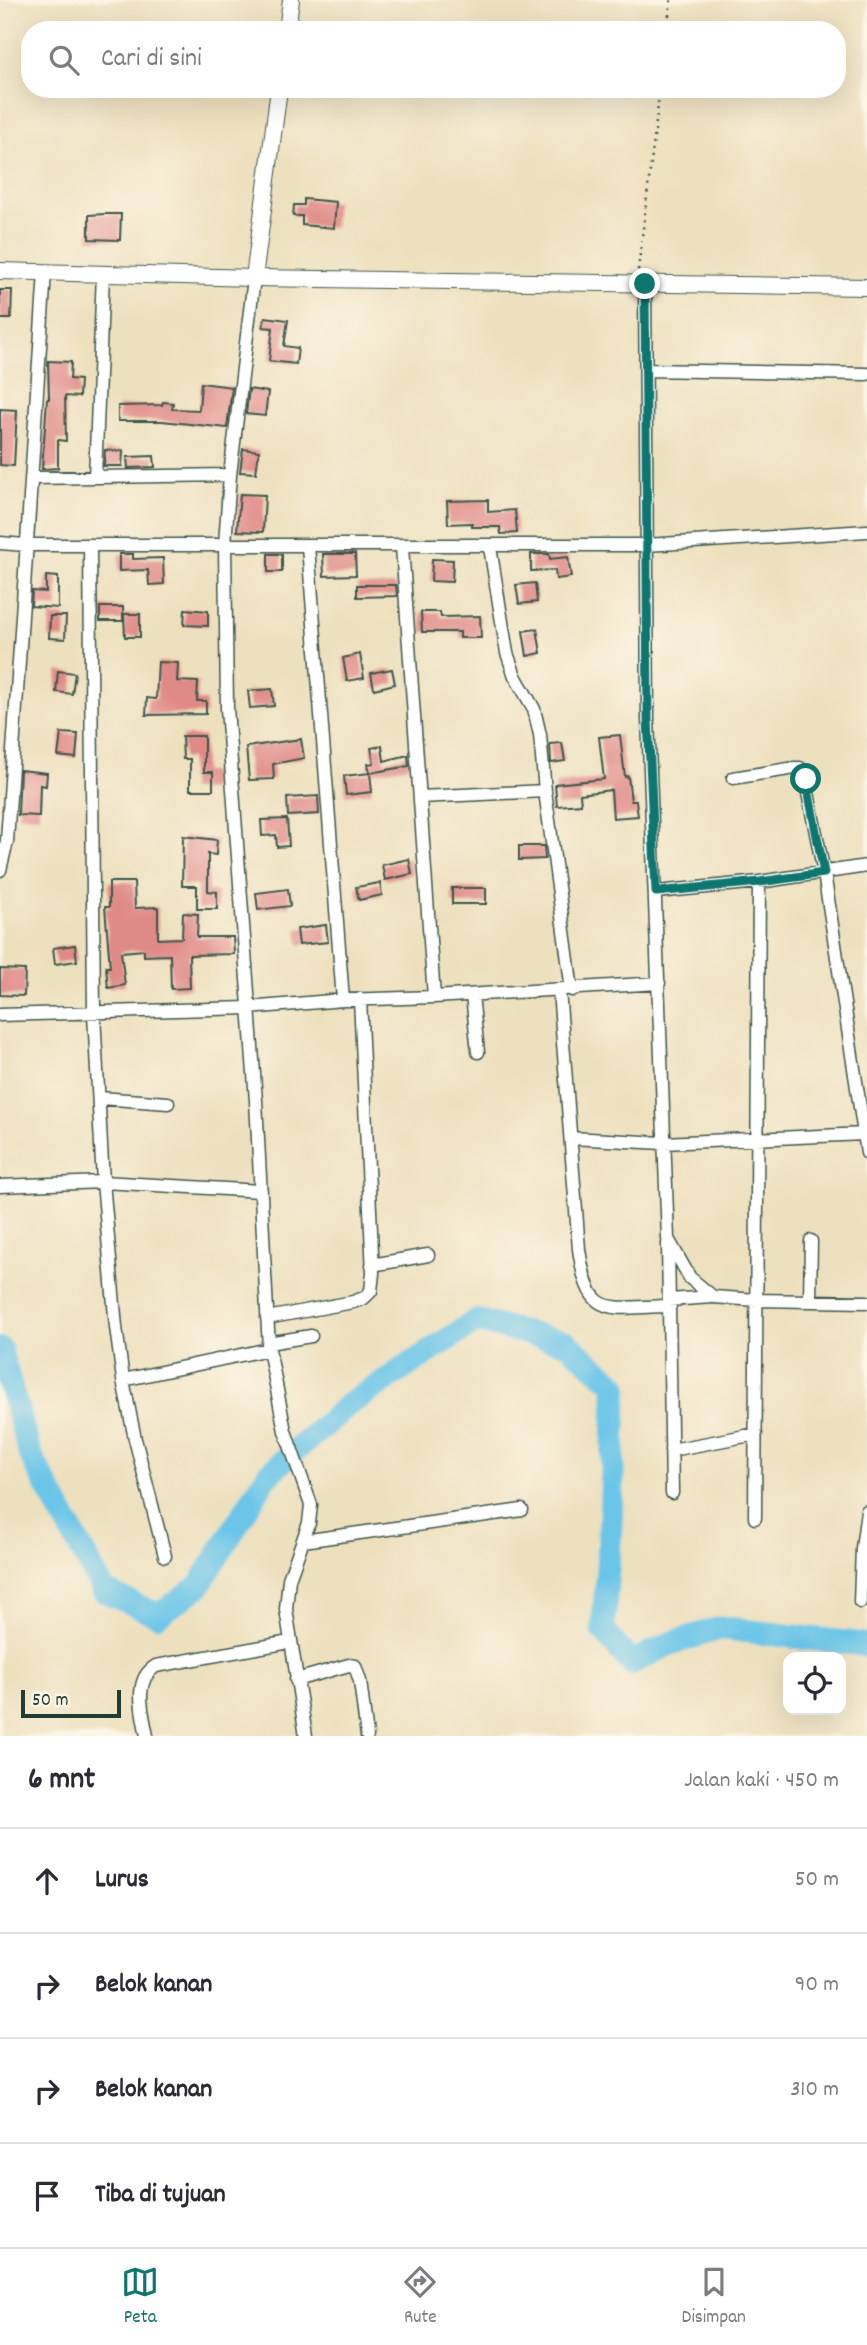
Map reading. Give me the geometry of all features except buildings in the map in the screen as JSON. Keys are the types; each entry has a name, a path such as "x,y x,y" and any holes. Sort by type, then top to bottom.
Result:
{"main road":[{"path":"288,21 291,0"},
{"path":"254,278 278,98"},
{"path":"0,271 254,278 867,287"}],"street":[{"path":"0,870 7,841 6,737 31,478 44,272"},
{"path":"95,477 103,273"},
{"path":"254,278 230,475 225,544 227,708 261,1191 268,1346 285,1431 312,1509 289,1579 287,1595 287,1625 306,1736"},
{"path":"641,284 646,370 648,719 670,1303 672,1493"},
{"path":"646,370 867,374"},
{"path":"31,478 230,475"},
{"path":"0,543 308,547 646,545 867,531"},
{"path":"90,545 94,1014 103,1182 123,1380 165,1556"},
{"path":"308,547 342,1000"},
{"path":"402,547 434,997"},
{"path":"490,547 507,653 514,677 529,699 536,717 565,990 579,1249 583,1276 590,1295 598,1303 607,1306 670,1303 712,1297 867,1303"},
{"path":"733,778 801,769 808,790 824,873 867,1153"},
{"path":"420,797 545,791"},
{"path":"656,892 760,882 867,866"},
{"path":"755,1518 760,882"},
{"path":"0,1016 248,1008 342,1000 659,984"},
{"path":"472,995 478,1052"},
{"path":"267,1318 364,1298 372,1287 360,999"},
{"path":"100,1098 168,1104"},
{"path":"571,1138 663,1143 864,1134"},
{"path":"0,1186 103,1182 261,1191"},
{"path":"668,1239 690,1278 712,1297"},
{"path":"810,1301 811,1241"},
{"path":"372,1265 429,1255"},
{"path":"123,1380 311,1336"},
{"path":"671,1450 756,1434"},
{"path":"303,1541 522,1510"},
{"path":"860,1602 862,1548 867,1511"},
{"path":"147,1736 141,1689 145,1676 156,1666 290,1642"},
{"path":"296,1680 354,1666 359,1676 367,1736"}],"path":[{"path":"668,21 671,0"},
{"path":"641,284 659,98"}],"waterway":[{"path":"0,1349 30,1454 104,1591 158,1615 199,1586 268,1474 348,1405 476,1321 567,1343 616,1385 603,1630 631,1663 669,1644 721,1628 867,1645"}],"route":[{"path":"645,284 648,719 656,892 824,873 806,779"}]}
